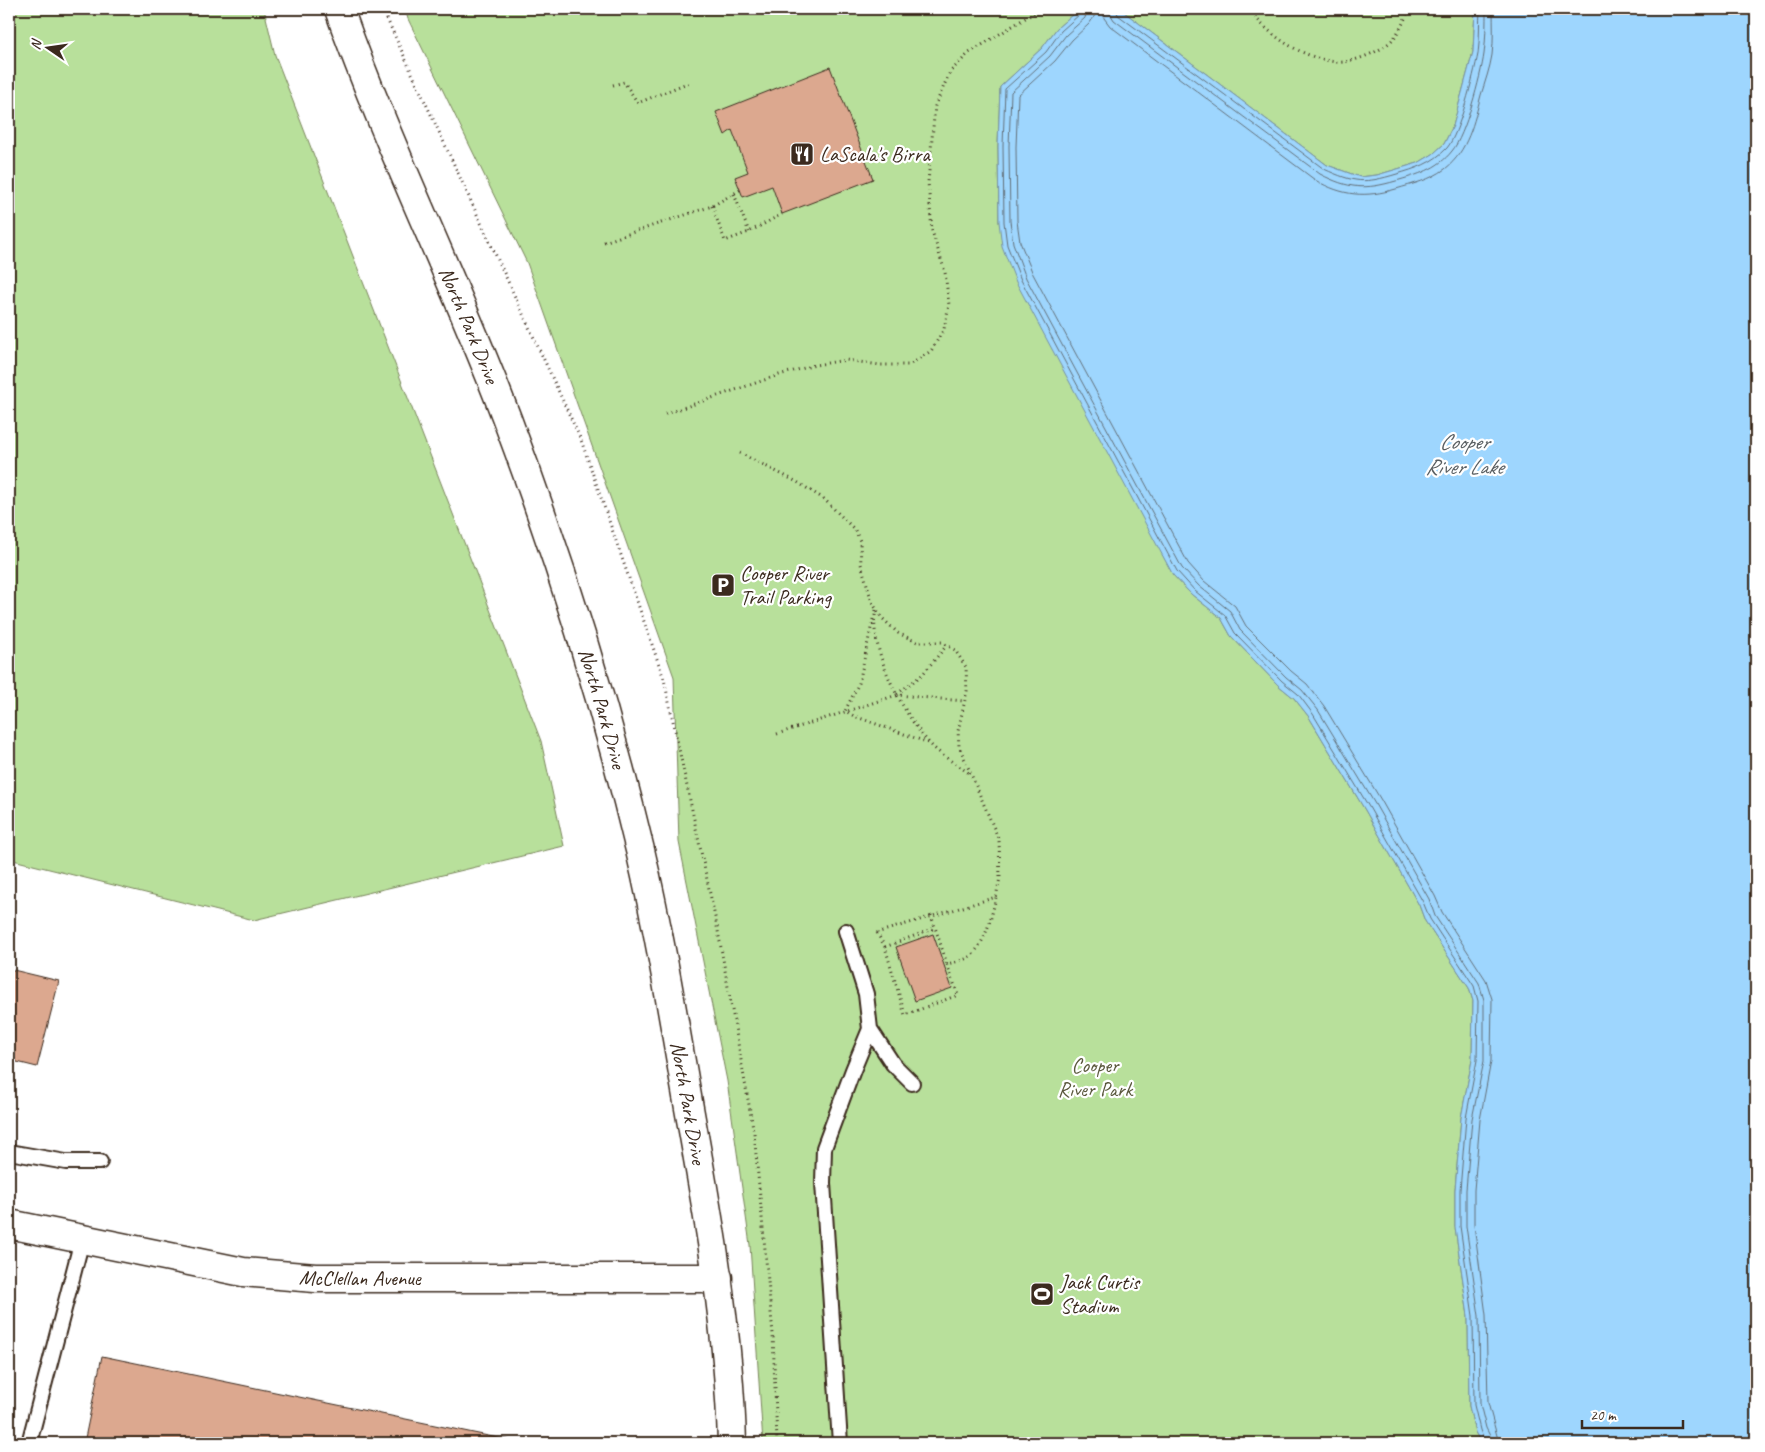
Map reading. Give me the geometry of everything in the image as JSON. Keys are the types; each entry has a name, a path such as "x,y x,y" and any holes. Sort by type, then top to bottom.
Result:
{"street":[{"name":"North Park Drive","path":"339,9 406,181 458,299 505,416 546,527 586,648 639,846 670,998 718,1278 731,1398 732,1443"},
{"name":"McClellan Avenue","path":"9,1224 243,1272 315,1278 718,1278"}],"lane":[{"path":"846,931 866,994 870,1030 893,1064 912,1082"},
{"path":"840,1443 823,1183 824,1148 870,1030"},
{"path":"9,1152 66,1162 100,1162"},
{"path":"29,1443 82,1240"}],"path":[{"path":"384,9 387,19"},
{"path":"665,414 779,375 816,365 846,360 880,365 909,365 931,350 944,329 949,305 945,272 932,231 928,182 935,106 950,72 969,53 1029,14 1040,9"},
{"path":"1249,9 1278,38 1307,54 1338,63 1366,57 1392,41 1409,9"},
{"path":"613,85 624,82 638,104 692,80"},
{"path":"604,242 712,206 740,190"},
{"path":"734,194 749,232"},
{"path":"712,206 725,241 749,232 782,214"},
{"path":"740,453 797,482 824,500 854,530 860,541 861,564 872,602 882,618 898,633 917,642 942,642 956,650 966,667 967,691 958,731 959,746 999,840 1000,878 990,920 974,953 967,959 947,964"},
{"path":"845,711 858,683 876,609"},
{"path":"874,618 878,644 897,695 929,743 971,774"},
{"path":"777,734 897,695 922,675 947,645"},
{"path":"897,695 964,701"},
{"path":"845,711 929,743"},
{"path":"868,935 996,897"},
{"path":"877,933 885,947 905,1015 958,995 931,915"},
{"path":"885,947 935,928"}],"green space":[{"path":"9,9 264,9 275,55 541,741 564,846 254,920 9,859"},
{"name":"Cooper River Park","path":"405,9 1079,9 1057,28 1042,48 1000,87 998,146 999,222 1173,575 1191,594 1221,618 1231,636 1278,685 1294,698 1309,717 1365,810 1419,905 1425,921 1469,988 1473,1001 1472,1060 1461,1118 1455,1189 1455,1227 1468,1316 1469,1406 1475,1432 1481,1443 763,1443 750,1245 727,1081 679,842 674,677 527,263 408,19"},
{"path":"1116,9 1475,9 1473,52 1453,126 1444,144 1433,154 1418,163 1377,175 1360,177 1327,165 1124,12"}],"water":[{"name":"Cooper River Lake","path":"1079,9 1116,9 1124,12 1327,165 1360,177 1377,175 1418,163 1433,154 1444,144 1453,126 1473,52 1475,9 1756,9 1756,1443 1481,1443 1475,1432 1469,1406 1468,1316 1455,1227 1455,1190 1461,1118 1472,1060 1473,1001 1469,988 1425,921 1419,905 1365,810 1309,717 1294,698 1278,685 1231,636 1221,618 1191,594 1173,575 1016,282 1002,246 999,222 998,146 1000,87 1042,48 1057,28"}],"building":[{"name":"LaScala's Birra","path":"830,67 873,179 782,214 772,186 743,197 735,177 748,172 732,130 725,135 716,112"},
{"path":"933,934 952,988 915,1001 896,947"},
{"path":"9,969 59,981 37,1067 9,1060"},
{"path":"102,1356 299,1397 522,1443 84,1443"}],"place":[{"name":"LaScala's Birra","path":"802,154"},
{"name":"Cooper River Trail Parking","path":"723,585"},
{"name":"Jack Curtis Stadium","path":"1042,1294"}]}
